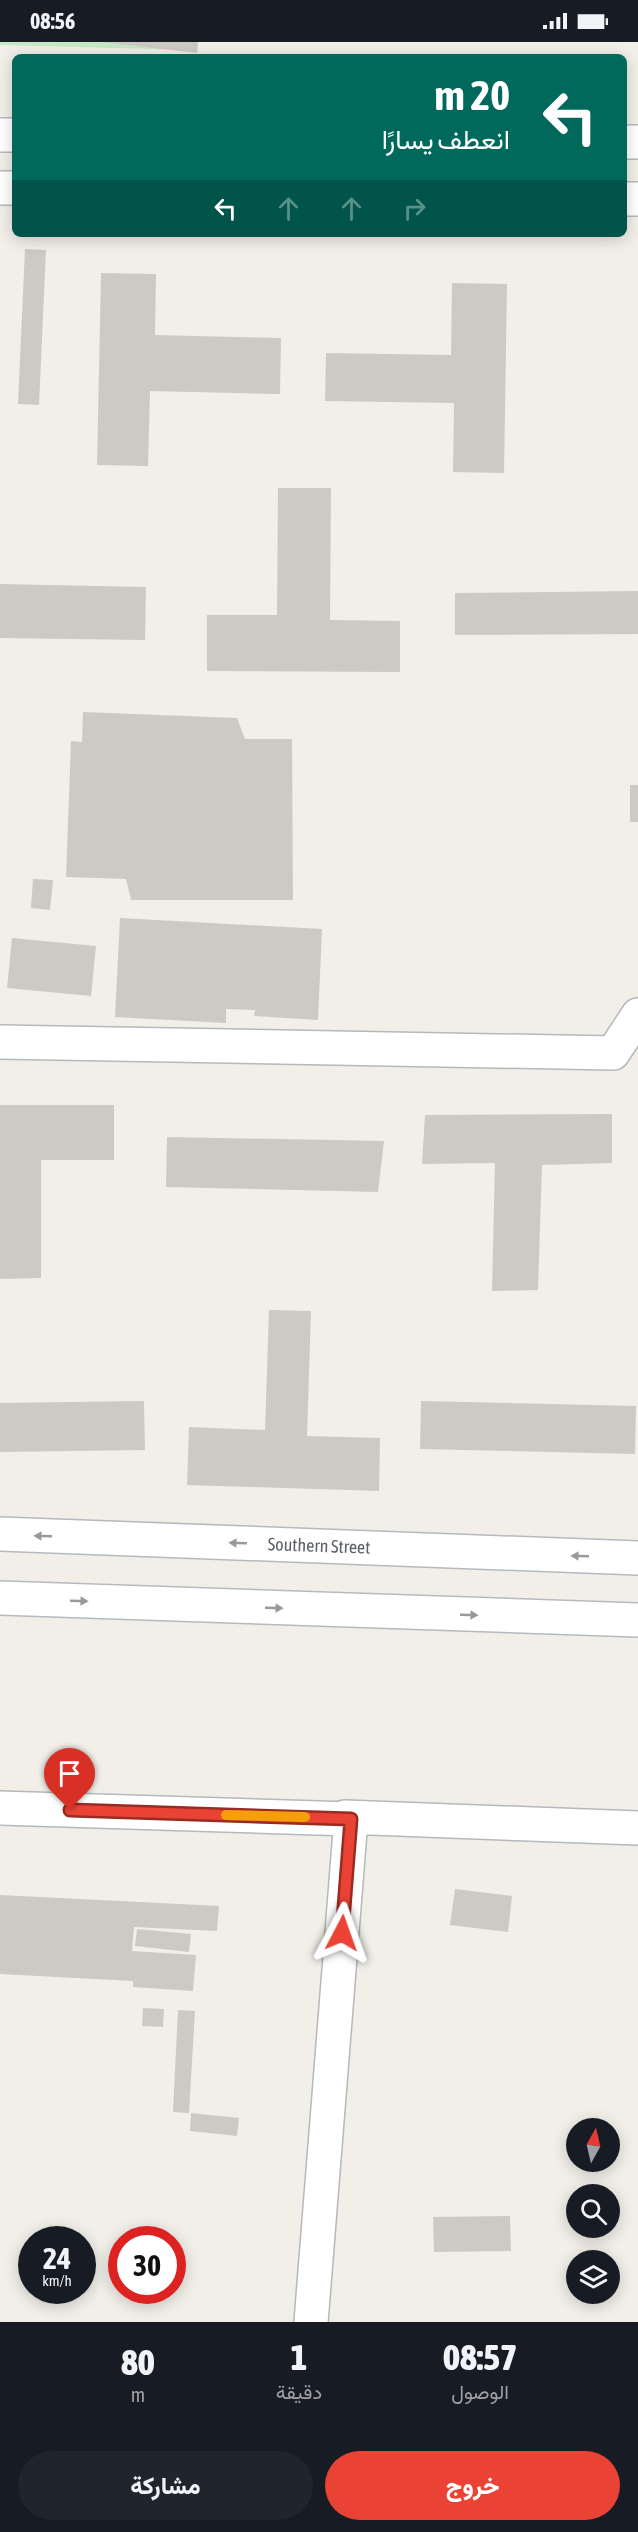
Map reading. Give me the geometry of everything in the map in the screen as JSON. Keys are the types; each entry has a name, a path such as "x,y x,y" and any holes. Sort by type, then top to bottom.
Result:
{"street":[{"path":"0,1042 613,1053 638,1015"},
{"name":"Southern Street","path":"0,1534 638,1558"},
{"path":"0,1599 638,1620"},
{"path":"0,1808 351,1819"},
{"path":"351,1819 345,1817 638,1828"},
{"path":"311,2322 351,1819"}],"green space":[{"path":"0,42 192,42 192,50 0,45"}],"building":[{"path":"101,42 198,42 197,53"},
{"path":"25,249 46,250 39,405 18,404"},
{"path":"101,273 156,274 155,335 281,338 280,394 150,391 148,466 97,465"},
{"path":"452,283 507,284 504,473 453,472 454,403 325,401 326,353 451,355"},
{"path":"278,488 331,488 330,620 400,621 400,672 207,671 207,615 277,615"},
{"path":"0,584 146,587 145,640 0,638"},
{"path":"638,591 638,634 455,635 455,593"},
{"path":"83,712 237,718 245,739 292,739 293,900 131,900 126,879 66,877 71,741 82,742"},
{"path":"630,785 638,785 638,822 630,822"},
{"path":"33,879 53,880 50,910 31,908"},
{"path":"120,918 322,929 318,1020 254,1016 255,1010 226,1009 226,1023 115,1017"},
{"path":"12,938 96,946 91,996 7,988"},
{"path":"0,1105 114,1105 114,1160 41,1160 41,1278 0,1279"},
{"path":"612,1114 612,1163 542,1165 538,1290 492,1291 495,1163 422,1164 425,1115"},
{"path":"167,1137 384,1141 378,1192 166,1187"},
{"path":"269,1310 311,1311 307,1436 380,1438 379,1491 187,1485 189,1427 265,1430"},
{"path":"144,1401 145,1450 0,1452 0,1403"},
{"path":"421,1401 636,1406 635,1454 420,1449"},
{"path":"455,1889 512,1896 508,1932 450,1925"},
{"path":"0,1895 219,1906 217,1931 134,1927 132,1951 196,1955 193,1991 133,1987 133,1981 0,1974"},
{"path":"137,1929 191,1934 189,1952 135,1946"},
{"path":"143,2008 164,2009 163,2027 142,2026"},
{"path":"178,2010 195,2011 189,2113 173,2112"},
{"path":"191,2113 239,2118 237,2136 190,2131"},
{"path":"510,2216 511,2251 434,2252 433,2217"}],"slow traffic":[{"path":"226,1815 305,1817"}],"route":[{"path":"70,1810 351,1819 342,1933"}]}
